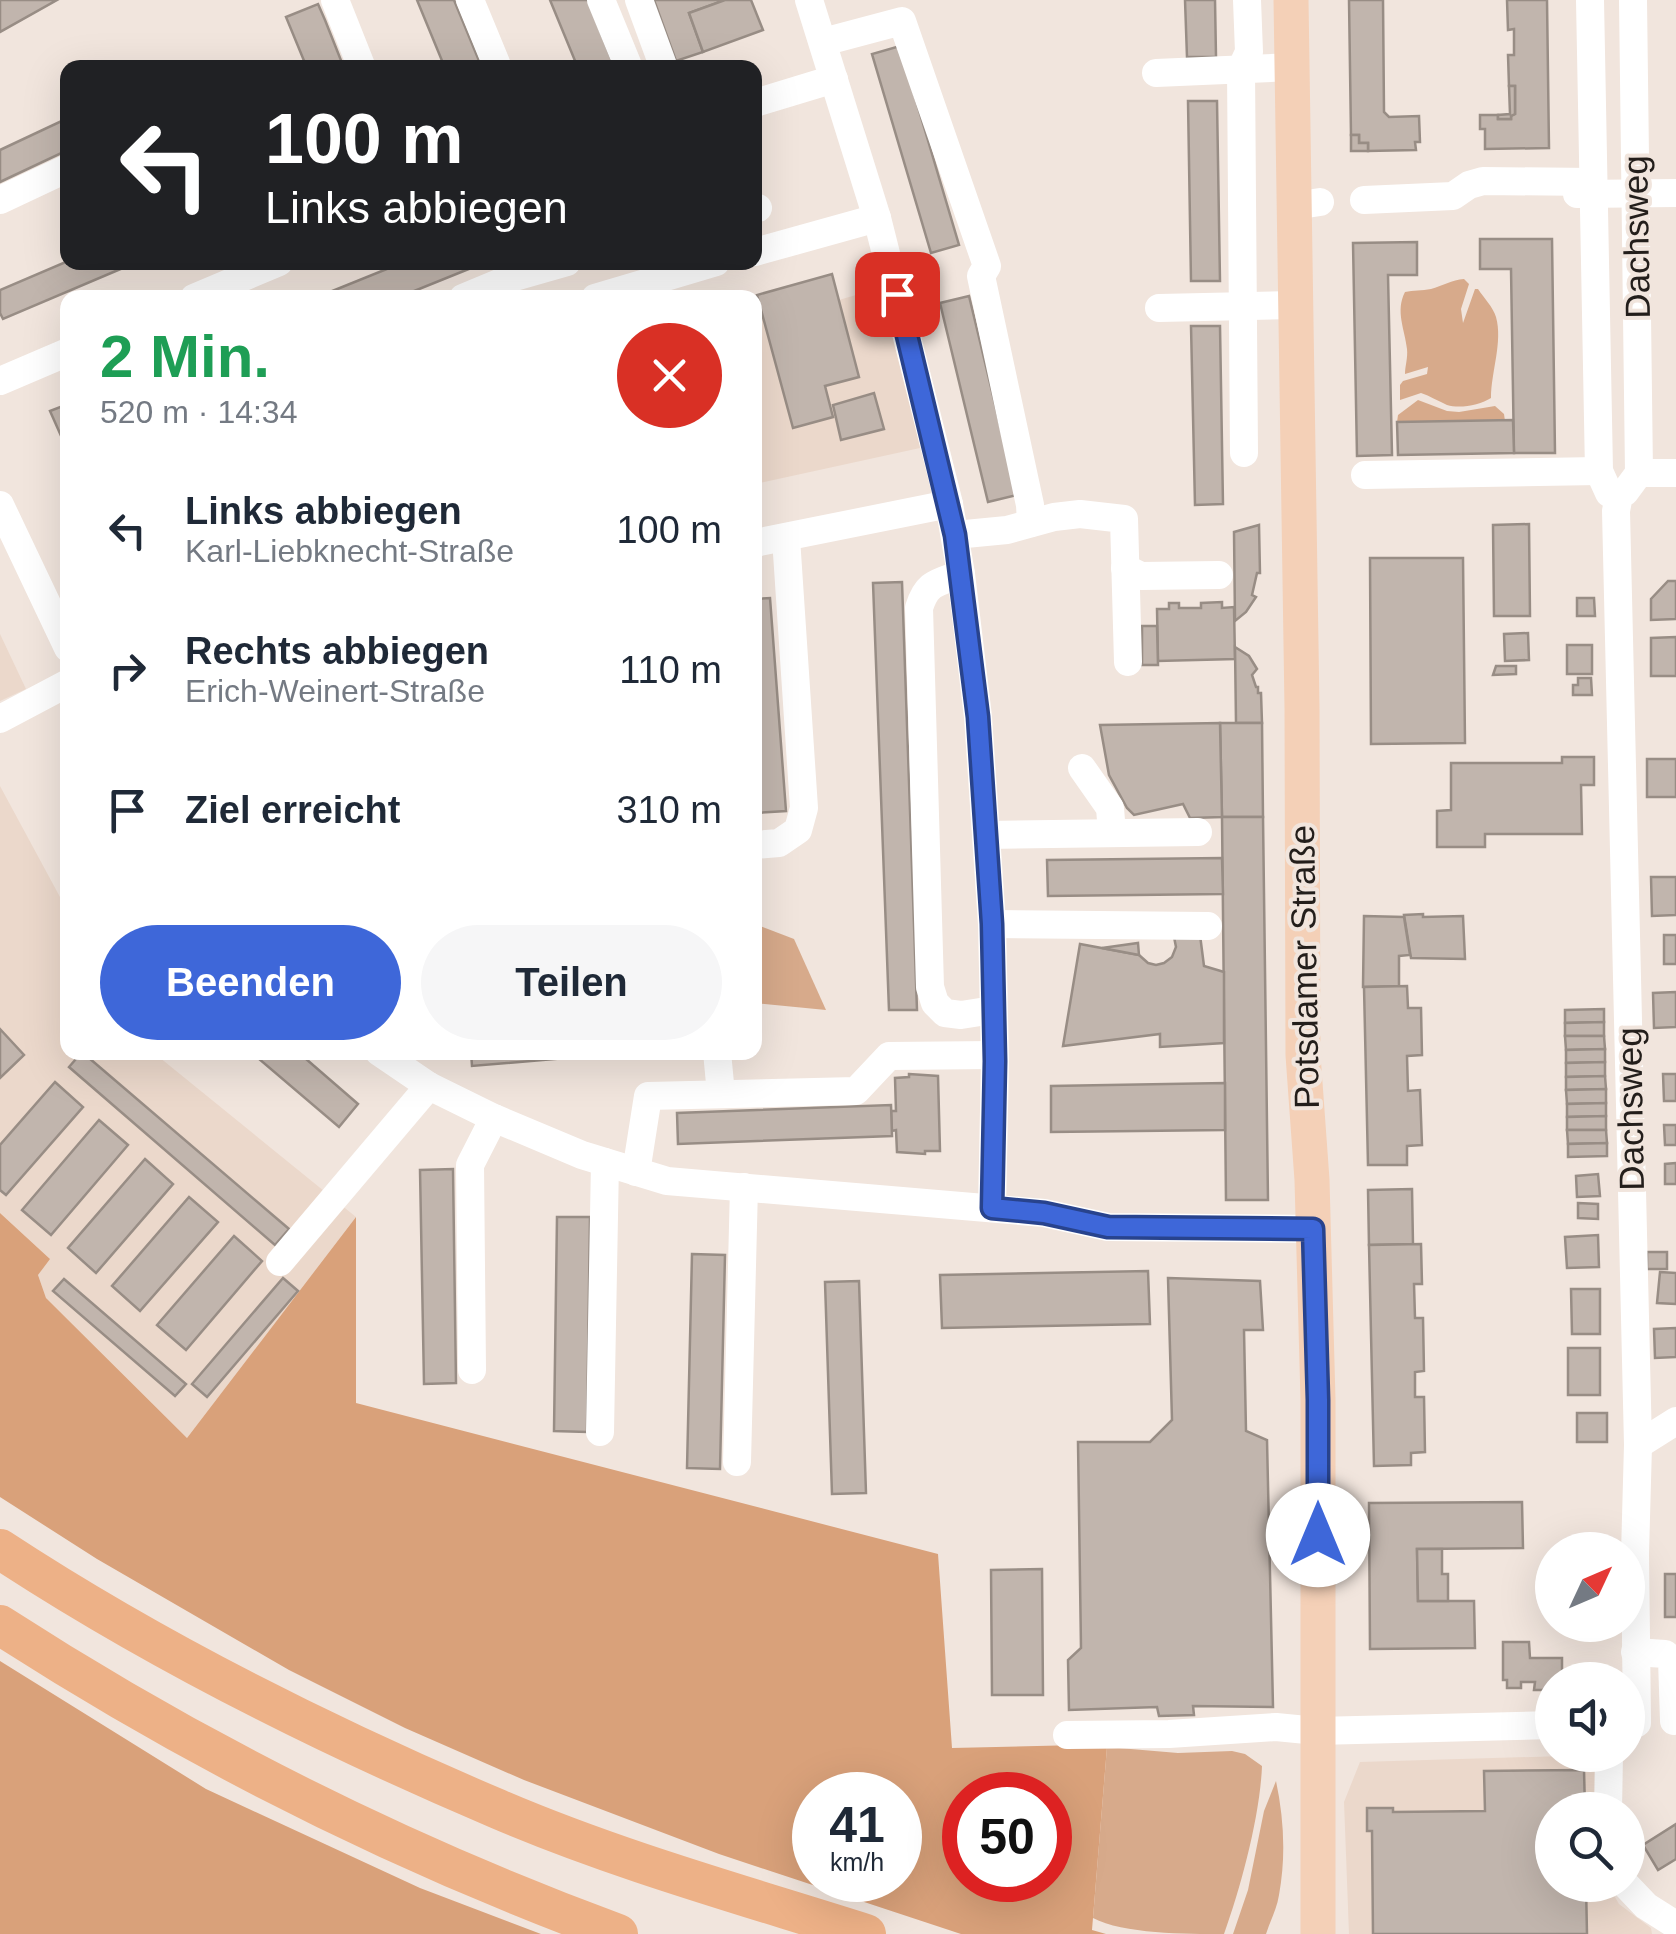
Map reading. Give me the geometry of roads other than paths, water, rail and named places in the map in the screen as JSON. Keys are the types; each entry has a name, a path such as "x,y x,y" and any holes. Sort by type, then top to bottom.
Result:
{"highway":[{"path":"0,1549 211,1673 303,1720 500,1810 648,1864 866,1934"},
{"path":"0,1626 144,1714 281,1788 473,1878 618,1934"}],"main road":[{"name":"Potsdamer Straße","path":"1291,0 1292,68 1307,204 1295,305 1302,708 1302,1056 1312,1180 1318,1400 1318,1934"}],"street":[{"path":"335,0 359,60"},
{"path":"470,0 495,60"},
{"path":"601,0 625,60"},
{"path":"639,0 661,60"},
{"path":"809,0 877,218 949,504 961,574 978,717 992,924 992,1208"},
{"path":"1244,453 1241,69 1249,52 1247,0"},
{"name":"Dachsweg","path":"1590,0 1600,471"},
{"name":"Dachsweg","path":"1634,0 1639,474"},
{"path":"823,42 902,21 987,266 981,276 1030,504 1030,523"},
{"path":"1156,72 1292,68"},
{"path":"762,101 834,79"},
{"path":"0,200 60,172"},
{"path":"1506,195 1635,185 1676,175"},
{"path":"1364,200 1453,196 1469,185 1483,182 1593,188"},
{"path":"1635,185 1676,194"},
{"path":"762,251 825,244 877,218"},
{"path":"208,290 243,270"},
{"path":"514,288 551,270"},
{"path":"622,290 689,270"},
{"path":"1160,308 1295,305"},
{"path":"0,381 60,355"},
{"path":"1365,475 1600,471 1610,493 1619,495 1639,474 1676,472"},
{"name":"Dachsweg","path":"1619,495 1616,511 1638,1445 1635,1662"},
{"path":"762,542 949,504"},
{"path":"0,505 60,631"},
{"path":"955,535 1008,530 1054,516 1080,514 1124,519 1128,662"},
{"path":"762,845 779,844 798,830 804,808 786,538"},
{"path":"1126,568 1141,576 1219,575"},
{"path":"961,574 924,592 919,608 930,987 935,1003 945,1013 993,1010"},
{"path":"0,720 60,687"},
{"path":"1082,768 1110,808 1112,833"},
{"path":"986,835 1198,832"},
{"path":"992,924 1208,926"},
{"path":"636,1172 648,1096 856,1091 889,1056 994,1054"},
{"path":"392,1060 429,1086 494,1118 582,1154 667,1181 1044,1213 1108,1227 1313,1229"},
{"path":"718,1060 721,1094"},
{"path":"280,1262 429,1086"},
{"path":"472,1370 470,1165 494,1118"},
{"path":"600,1432 605,1162"},
{"path":"737,1462 744,1187"},
{"path":"1638,1445 1676,1421"},
{"path":"1635,1652 1665,1654 1672,1659 1675,1721 1645,1722"},
{"path":"1124,1708 1133,1735"},
{"path":"1067,1735 1276,1727 1318,1730 1535,1725"},
{"path":"1642,1902 1676,1926"}]}
